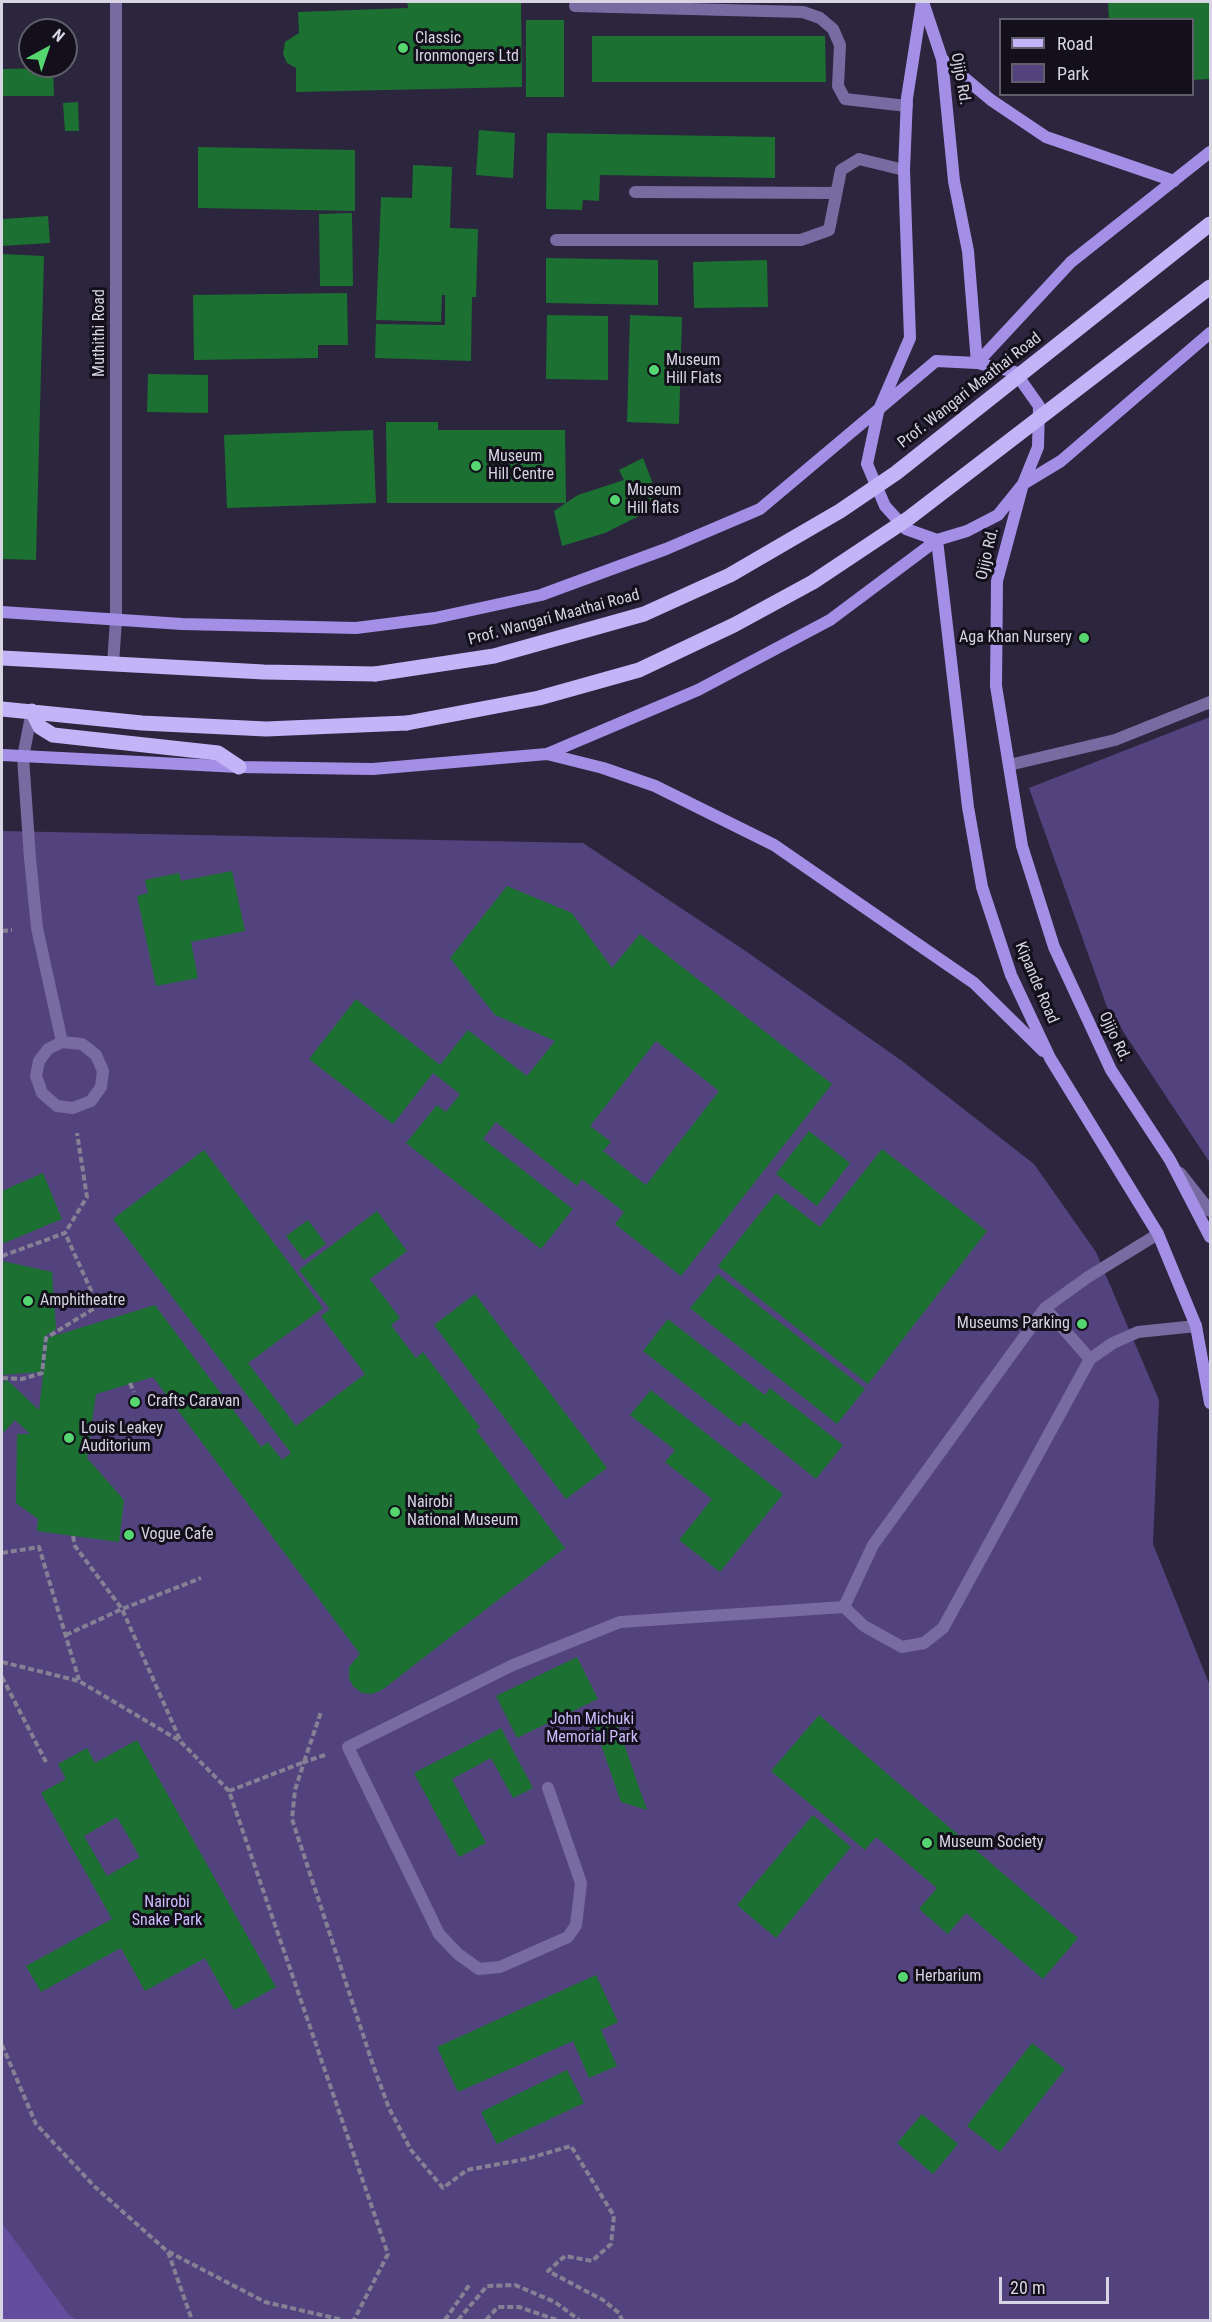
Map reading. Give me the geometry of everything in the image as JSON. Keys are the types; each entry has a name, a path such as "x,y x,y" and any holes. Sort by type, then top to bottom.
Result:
{"main road":[{"name":"Ojijo Rd.","path":"922,2 942,59 954,181 968,251 977,363 1015,372 1039,406 1038,447 1023,484 997,581 996,686 1022,846 1054,947 1111,1070 1170,1160"},
{"name":"Ojijo Rd.","path":"922,2 907,106 904,170 910,338 878,412 867,464 885,506 906,529 937,540"},
{"path":"942,59 991,100 1046,137 1174,181"},
{"name":"Prof. Wangari Maathai Road","path":"977,363 1071,262 1210,152"},
{"name":"Prof. Wangari Maathai Road","path":"2,658 264,672 375,674 494,656 644,614 729,575 840,511 896,472 1210,224"},
{"path":"2,709 142,723 266,729 407,723 539,698 639,670 734,626 813,582 909,518 1210,287"},
{"path":"2,755 239,767 373,769 548,754 698,690 830,620 937,540 968,531 998,515 1023,484 1061,461 1210,333"},
{"path":"878,412 936,362 977,363"},
{"name":"Prof. Wangari Maathai Road","path":"2,612 116,620 356,628 435,618 541,595 666,549 760,509 878,412"},
{"name":"Kipande Road","path":"937,540 968,807 982,887 1011,975 1050,1058 1158,1234 1196,1326 1210,1403"},
{"path":"32,711 40,727 53,735 218,753 239,767"},
{"path":"548,754 603,768 655,786 774,844 974,983 1050,1058"},
{"path":"1170,1160 1210,1237"}],"street":[{"name":"Muthithi Road","path":"113,664 116,620 116,2"},
{"path":"575,6 803,12 820,18 833,29 840,45 838,86 845,99 907,106"},
{"path":"556,240 801,240 829,230 841,170 859,159 904,170"},
{"path":"635,192 836,193"},
{"path":"1009,765 1115,740 1210,702"},
{"path":"32,711 23,757 37,928 63,1042"},
{"path":"63,1042 82,1044 96,1055 103,1071 101,1087 91,1101 73,1108 57,1106 42,1093 36,1076 39,1061 48,1049 63,1042"},
{"path":"1170,1160 1210,1211"},
{"path":"844,1607 873,1545 1045,1308 1088,1277 1158,1234"},
{"path":"1045,1308 1090,1359"},
{"path":"548,1788 581,1883 576,1925 568,1937 500,1967 479,1969 458,1954 440,1934 348,1747 513,1665 620,1622 844,1607 864,1626 902,1647 924,1642 943,1628 1090,1359 1113,1343 1138,1332 1196,1326"}],"path":[{"path":"2,1256 65,1233 87,1197 73,1108"},
{"path":"2,1378 22,1379 42,1375 46,1338 98,1306 65,1233"},
{"path":"130,1383 134,1392"},
{"path":"73,1536 75,1546 122,1608 181,1742"},
{"path":"2,1553 39,1547 79,1681"},
{"path":"66,1635 122,1608 201,1578"},
{"path":"2,1662 79,1681 181,1742 229,1791 388,2254 354,2320"},
{"path":"2,1677 46,1762"},
{"path":"321,1712 295,1790 292,1819 389,2108 411,2150 443,2188 467,2170 526,2159 571,2146 614,2216 611,2244 592,2261 565,2256 548,2271 603,2300 619,2313 622,2320"},
{"path":"229,1791 348,1747"},
{"path":"2,2045 36,2124 95,2187 167,2251 265,2302 343,2320"},
{"path":"167,2251 192,2320"},
{"path":"444,2320 470,2284"},
{"path":"458,2320 487,2286 515,2285 555,2302 579,2320"},
{"path":"486,2320 498,2307 519,2307 557,2320"}],"green space":[{"path":"1210,717 1210,1163 1107,1007 1029,788"},
{"name":"John Michuki Memorial Park","path":"2,831 583,843 747,952 902,1061 1034,1164 1096,1252 1159,1400 1153,1544 1210,1686 1210,2320 2,2320"}],"shaded area":[{"path":"2,2223 69,2315 78,2320 2,2320"}],"building":[{"name":"Classic Ironmongers Ltd","path":"407,2 521,2 522,87 296,92 296,68 287,63 283,54 285,42 299,33 298,12 408,8"},
{"path":"1108,2 1210,2 1210,79 1194,80 1194,18 1109,18"},
{"path":"526,20 564,20 564,97 526,97"},
{"path":"592,36 825,36 826,82 592,82"},
{"path":"2,69 18,69 18,78 53,78 54,96 2,96"},
{"path":"78,102 79,131 65,131 63,103"},
{"path":"479,130 515,133 513,178 476,175"},
{"path":"547,133 775,137 775,178 600,175 599,201 583,200 582,210 546,209"},
{"path":"198,147 355,150 355,211 198,208"},
{"path":"413,165 452,167 450,228 478,229 476,297 472,297 471,361 375,358 376,324 445,325 445,295 442,295 441,322 376,320 381,197 412,198"},
{"path":"352,213 353,286 320,286 319,214"},
{"path":"48,216 50,243 2,246 2,219"},
{"path":"2,254 44,256 36,560 2,559"},
{"path":"546,258 658,260 658,305 546,303"},
{"path":"767,260 768,307 694,308 693,262"},
{"path":"347,293 348,345 318,345 318,358 194,360 193,295"},
{"path":"547,315 608,316 608,380 546,379"},
{"name":"Museum Hill Flats","path":"630,315 682,317 679,424 627,422"},
{"path":"148,374 208,375 208,413 147,412"},
{"name":"Museum Hill Centre","path":"386,422 438,422 438,430 565,430 566,503 387,503"},
{"path":"373,430 376,503 227,508 224,435"},
{"name":"Museum Hill flats","path":"643,458 661,505 605,533 562,546 554,511 578,495 624,480 619,470"},
{"path":"232,871 245,931 191,942 198,978 156,986 137,896 148,893 145,880 179,873 181,881"},
{"path":"507,886 572,913 612,968 640,934 832,1084 681,1276 615,1224 624,1212 582,1179 577,1186 496,1122 483,1139 573,1209 541,1249 406,1143 437,1105 446,1112 460,1094 433,1073 393,1124 309,1059 356,999 440,1065 468,1030 527,1076 555,1041 495,1015 450,958","holes":["656,1041 719,1091 646,1185 603,1151 611,1142 590,1126"]},
{"path":"809,1131 850,1163 817,1206 776,1174"},
{"path":"882,1149 987,1231 868,1384 718,1266 776,1193 820,1227"},
{"path":"204,1150 323,1308 248,1363 296,1426 365,1374 321,1316 330,1309 299,1270 377,1211 407,1251 370,1279 400,1318 391,1325 416,1358 423,1352 480,1427 476,1430 565,1548 382,1690 372,1694 362,1693 353,1686 349,1678 349,1667 360,1654 153,1377 96,1394 87,1458 124,1500 119,1542 37,1531 38,1519 16,1503 17,1434 30,1434 15,1420 2,1434 2,1384 6,1379 39,1410 47,1338 155,1305 261,1447 268,1442 282,1460 291,1453 113,1219"},
{"path":"43,1173 62,1219 2,1244 2,1191"},
{"path":"308,1220 326,1244 304,1260 286,1236"},
{"name":"Amphitheatre","path":"2,1261 52,1272 56,1329 45,1336 41,1372 2,1375"},
{"path":"718,1274 865,1389 837,1424 690,1308"},
{"path":"475,1294 607,1468 566,1499 434,1325"},
{"path":"668,1319 765,1395 770,1388 843,1445 816,1479 744,1421 740,1427 643,1351"},
{"path":"651,1390 783,1494 720,1572 679,1540 712,1499 665,1462 675,1450 630,1415"},
{"path":"577,1657 598,1699 517,1738 496,1696"},
{"path":"613,1712 647,1810 621,1802 592,1719"},
{"name":"Museum Society","path":"819,1715 1078,1938 1043,1979 966,1913 948,1934 919,1909 937,1888 876,1837 865,1850 771,1771"},
{"path":"501,1728 533,1788 513,1798 491,1758 452,1779 486,1843 459,1857 414,1773"},
{"name":"Nairobi Snake Park","path":"137,1740 276,1987 234,2010 205,1958 145,1991 121,1948 41,1992 26,1966 112,1919 41,1793 66,1779 58,1764 87,1748 95,1763","holes":["117,1817 140,1857 107,1876 84,1836"]},
{"path":"813,1815 851,1847 776,1938 737,1905"},
{"path":"596,1975 618,2022 601,2030 617,2066 589,2078 573,2041 458,2092 437,2047"},
{"path":"1032,2043 1065,2069 1000,2152 967,2126"},
{"path":"567,2070 584,2103 497,2144 481,2112"},
{"path":"922,2114 958,2144 933,2174 897,2143"}],"place":[{"name":"Classic Ironmongers Ltd","path":"403,48"},
{"name":"Museum Hill Flats","path":"654,370"},
{"name":"Museum Hill Centre","path":"476,466"},
{"name":"Museum Hill flats","path":"615,500"},
{"name":"Aga Khan Nursery","path":"1084,638"},
{"name":"Amphitheatre","path":"28,1301"},
{"name":"Museums Parking","path":"1082,1324"},
{"name":"Crafts Caravan","path":"135,1402"},
{"name":"Louis Leakey Auditorium","path":"69,1438"},
{"name":"Nairobi National Museum","path":"395,1512"},
{"name":"Vogue Cafe","path":"129,1535"},
{"name":"Museum Society","path":"927,1843"},
{"name":"Herbarium","path":"903,1977"}]}
